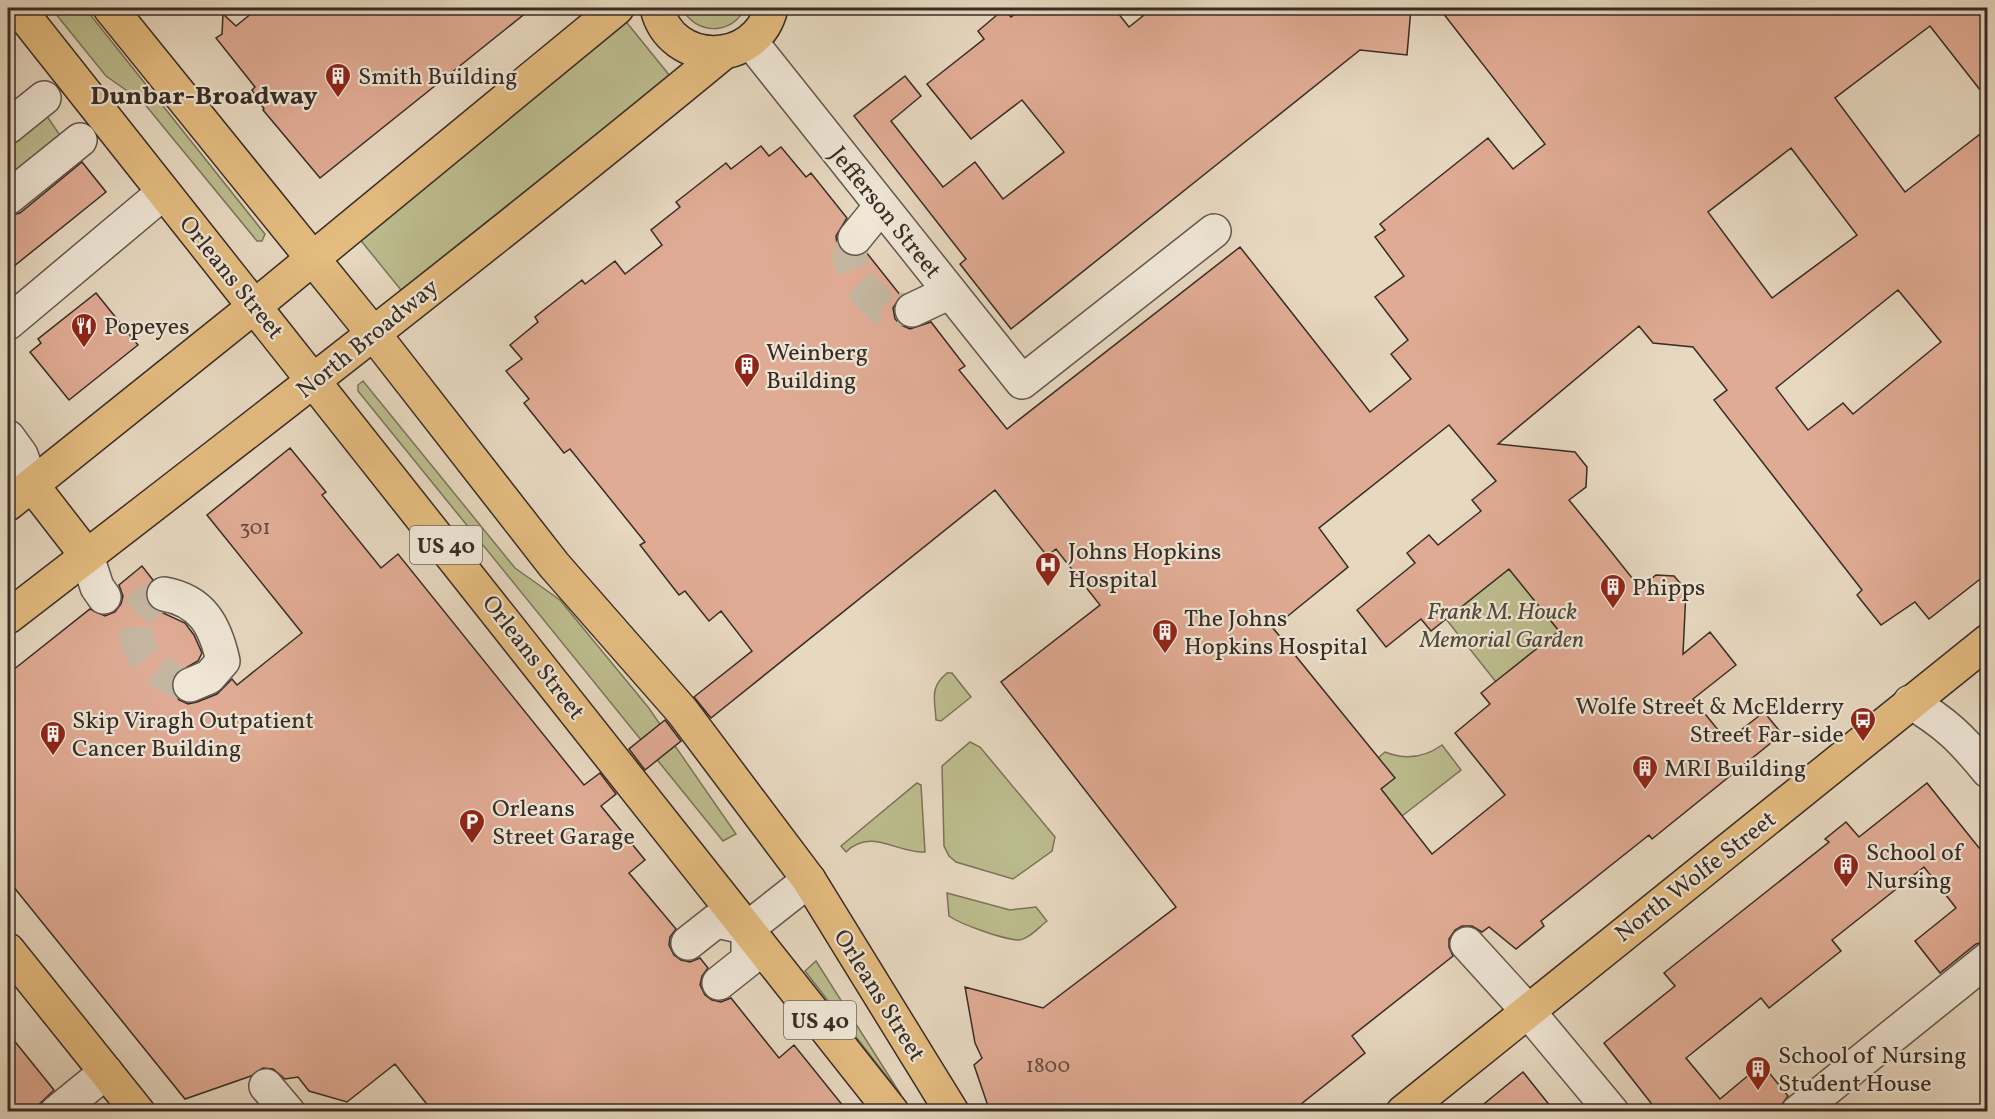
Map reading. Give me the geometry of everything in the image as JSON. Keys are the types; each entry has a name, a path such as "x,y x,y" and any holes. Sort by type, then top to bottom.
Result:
{"main road":[{"name":"Orleans Street","path":"18,8 315,380 892,1112"},
{"name":"Orleans Street","path":"110,8 373,333 554,566 682,711 808,879 952,1112"},
{"path":"87,556 20,495 255,306 617,8"},
{"path":"657,8 668,33 684,46 703,53 759,26"},
{"name":"North Broadway","path":"8,617 315,380 759,26"},
{"name":"North Wolfe Street","path":"1409,1110 1527,1010 1870,738 1910,702 1988,641"},
{"path":"8,950 138,1112"}],"street":[{"name":"Jefferson Street","path":"759,26 881,206 1022,382 1214,231"},
{"path":"8,127 44,98"},
{"path":"8,198 80,140"},
{"path":"8,323 164,193"},
{"path":"855,238 881,206"},
{"path":"912,310 950,292"},
{"path":"8,437 21,455 20,495"},
{"path":"87,556 96,587 104,597"},
{"path":"164,594 185,598 203,614 218,638 223,661 207,686"},
{"path":"1910,702 1947,725 1988,771"},
{"path":"748,928 808,879"},
{"path":"688,943 716,921 748,928"},
{"path":"719,982 748,960 748,928"},
{"path":"1467,944 1527,1010 1612,1112"},
{"path":"1798,1112 1988,959"},
{"path":"57,1112 106,1072"},
{"path":"266,1086 288,1112"}],"green space":[{"path":"51,8 85,8 265,234 262,241 257,241 143,102 106,76"},
{"path":"682,8 745,8 732,24 714,29 696,23"},
{"path":"619,13 670,76 401,290 358,237"},
{"path":"40,106 66,144 8,192 8,132"},
{"path":"363,381 515,568 560,600 648,707 736,834 723,841 358,391 358,385"},
{"name":"Frank M. Houck Memorial Garden","path":"1509,569 1559,631 1496,682 1446,619"},
{"path":"947,673 952,673 971,697 941,721 936,720 934,694 941,678"},
{"path":"970,742 980,747 1055,837 1052,851 1013,879 956,862 949,856 944,846 942,766"},
{"path":"1442,745 1461,770 1402,816 1381,789 1378,758 1385,752 1407,757 1421,755"},
{"path":"917,783 921,785 925,852 915,852 885,843 865,842 855,845 846,852 841,846"},
{"path":"947,893 1010,910 1036,907 1047,921 1022,939 1003,937 949,916"},
{"path":"816,961 901,1095 805,971"}],"building":[{"name":"Smith Building","path":"258,8 532,8 320,178 263,110 252,90 255,87 216,38 222,34 223,14 236,26"},
{"path":"1023,8 1114,8 1129,27 1153,8 1411,8 1407,55 1360,50 1011,329 960,264 966,259 854,116 905,76 921,96 891,121 943,187 975,162 1003,199 1064,152 1022,100 971,139 927,84 984,39 978,31 1004,9 1011,17"},
{"path":"1439,8 1988,8 1988,100 1930,26 1835,98 1905,192 1988,128 1988,573 1929,619 1915,602 1881,625 1857,595 1862,590 1714,400 1727,390 1693,347 1653,343 1639,326 1498,444 1575,452 1587,467 1586,487 1569,500 1640,588 1656,575 1674,576 1686,590 1683,654 1710,632 1736,665 1693,699 1727,741 1764,712 1782,734 1652,839 1649,835 1541,921 1544,926 1516,949 1489,927 1482,932 1472,926 1462,926 1455,930 1449,939 1449,947 1453,956 1352,1036 1365,1053 1291,1112 990,1112 974,1065 982,1058 975,1043 965,987 1043,1008 1176,907 1001,682 1100,605 1056,549 1047,556 995,490 711,718 694,697 752,651 721,611 709,621 685,591 679,595 640,545 645,542 570,449 564,453 524,403 529,399 506,371 522,359 510,345 538,322 535,317 582,280 585,284 615,261 625,274 662,245 651,230 680,207 676,202 726,163 731,169 761,146 769,156 781,147 806,177 811,173 847,218 836,236 837,244 843,252 853,257 866,252 901,296 893,308 895,319 910,329 931,322 965,366 959,370 1007,429 1240,247 1370,412 1411,379 1391,354 1408,340 1375,297 1404,276 1375,237 1385,230 1380,224 1488,138 1513,169 1545,144","holes":["1791,148 1857,235 1772,298 1708,212","1898,290 1941,342 1853,414 1843,403 1808,430 1776,388","1449,425 1496,481 1472,500 1481,511 1438,545 1429,535 1407,553 1415,563 1357,610 1386,647 1421,619 1431,631 1509,569 1559,631 1481,693 1490,704 1455,733 1505,795 1432,854 1381,789 1395,778 1273,628 1348,567 1319,528"]},
{"path":"82,162 106,192 8,271 8,216 20,213"},
{"name":"Popeyes","path":"96,293 138,345 69,400 30,352 41,343 38,339"},
{"path":"290,448 326,492 322,495 381,568 398,554 584,785 600,773 616,794 601,806 645,860 629,873 676,929 670,937 669,945 674,955 690,962 700,958 708,968 702,976 700,985 705,995 721,1002 731,998 779,1058 794,1045 848,1112 433,1112 395,1064 347,1102 309,1091 298,1077 285,1079 273,1069 263,1068 251,1076 185,1099 8,880 8,674 90,609 105,616 115,612 123,596 119,585 142,566 153,580 146,590 146,598 150,607 185,623 194,635 202,653 198,661 175,674 172,682 173,692 179,700 188,704 217,694 232,679 237,685 302,633 207,515"},
{"path":"665,720 681,741 645,770 629,749"},
{"path":"1927,783 1988,859 1988,941 1976,944 1940,973 1915,941 1956,908 1924,867 1832,940 1841,951 1769,1008 1761,998 1686,1058 1720,1099 1762,1064 1788,1096 1775,1112 1658,1112 1604,1043 1675,986 1664,973 1829,842 1825,839 1846,822 1859,837"},
{"path":"8,1033 54,1090 31,1112 8,1112"},
{"path":"1523,1072 1555,1112 1474,1112"}],"tunnel":[{"path":"855,238 849,257 859,284 882,308 912,310"},
{"path":"164,594 147,602 135,615 137,639 144,656 157,670 173,680 190,685"}],"place":[{"name":"Smith Building","path":"338,99"},
{"name":"Popeyes","path":"84,349"},
{"name":"Weinberg Building","path":"747,389"},
{"name":"Johns Hopkins Hospital","path":"1048,588"},
{"name":"Phipps","path":"1613,610"},
{"name":"The Johns Hopkins Hospital","path":"1165,655"},
{"name":"Wolfe Street & McElderry Street Far-side","path":"1863,743"},
{"name":"Skip Viragh Outpatient Cancer Building","path":"53,757"},
{"name":"MRI Building","path":"1645,791"},
{"name":"Orleans Street Garage","path":"472,845"},
{"name":"School of Nursing","path":"1846,889"},
{"name":"School of Nursing Student House","path":"1758,1092"}],"district":[{"name":"Dunbar-Broadway","path":"204,95"}]}
